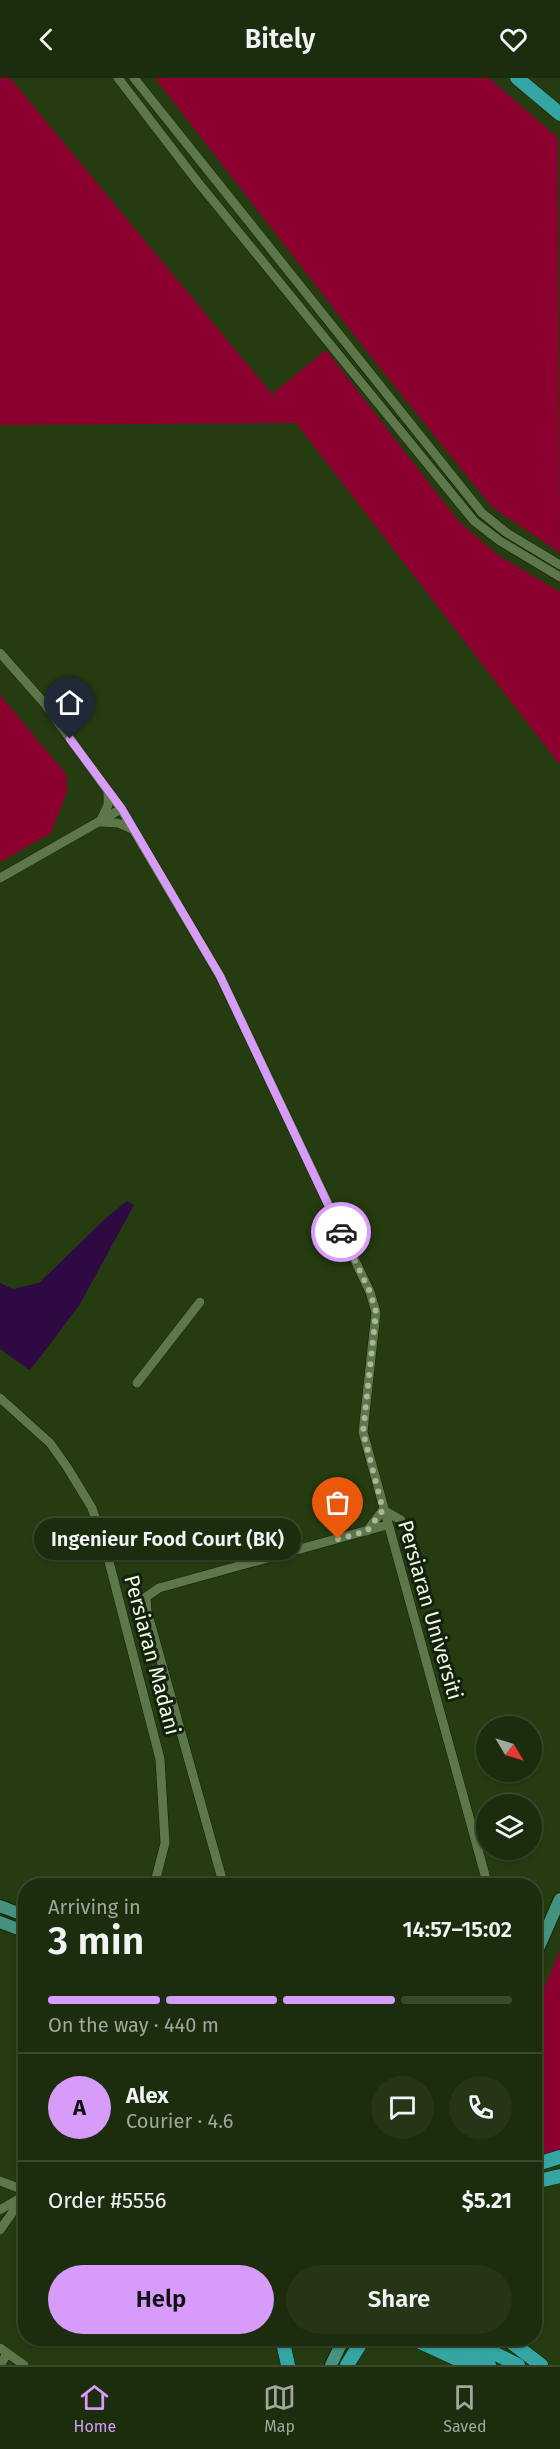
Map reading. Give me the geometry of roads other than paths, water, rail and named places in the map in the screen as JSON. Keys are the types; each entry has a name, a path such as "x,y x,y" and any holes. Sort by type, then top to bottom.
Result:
{"highway":[{"path":"518,78 560,114"},
{"path":"542,2163 560,2157"},
{"path":"542,2180 560,2175"},
{"path":"284,2346 287,2364"},
{"path":"346,2365 359,2346"},
{"path":"428,2346 470,2365"},
{"path":"452,2346 489,2365"},
{"path":"479,2346 518,2365"},
{"path":"498,2346 528,2365"},
{"path":"516,2346 541,2365"}],"main road":[{"path":"542,1940 560,1899"},
{"path":"0,1906 18,1913"},
{"path":"0,1922 18,1929"},
{"path":"331,2365 340,2346"},
{"path":"346,2365 353,2346"}],"street":[{"path":"118,78 197,180 474,521 500,541 560,577"},
{"path":"134,78 482,513 507,533 560,565"},
{"name":"Persiaran Universiti","path":"0,653 45,704 122,809 220,976 370,1292 376,1312 363,1432 486,1878"},
{"path":"100,822 108,806 108,791"},
{"path":"0,878 122,809"},
{"path":"100,822 118,823 134,830"},
{"path":"136,1383 200,1302"},
{"name":"Persiaran Madani","path":"0,1398 50,1443 67,1467 92,1508 106,1551 160,1759 165,1843 156,1878"},
{"path":"367,1531 383,1510 401,1520"},
{"path":"222,1878 147,1611 146,1597 159,1588 387,1525"},
{"path":"0,2181 18,2191"},
{"path":"0,2210 18,2198"},
{"path":"0,2230 18,2203"},
{"path":"0,2365 3,2351 24,2365"}],"place":[{"name":"Ingenieur Food Court (BK)","path":"338,1539"}]}
